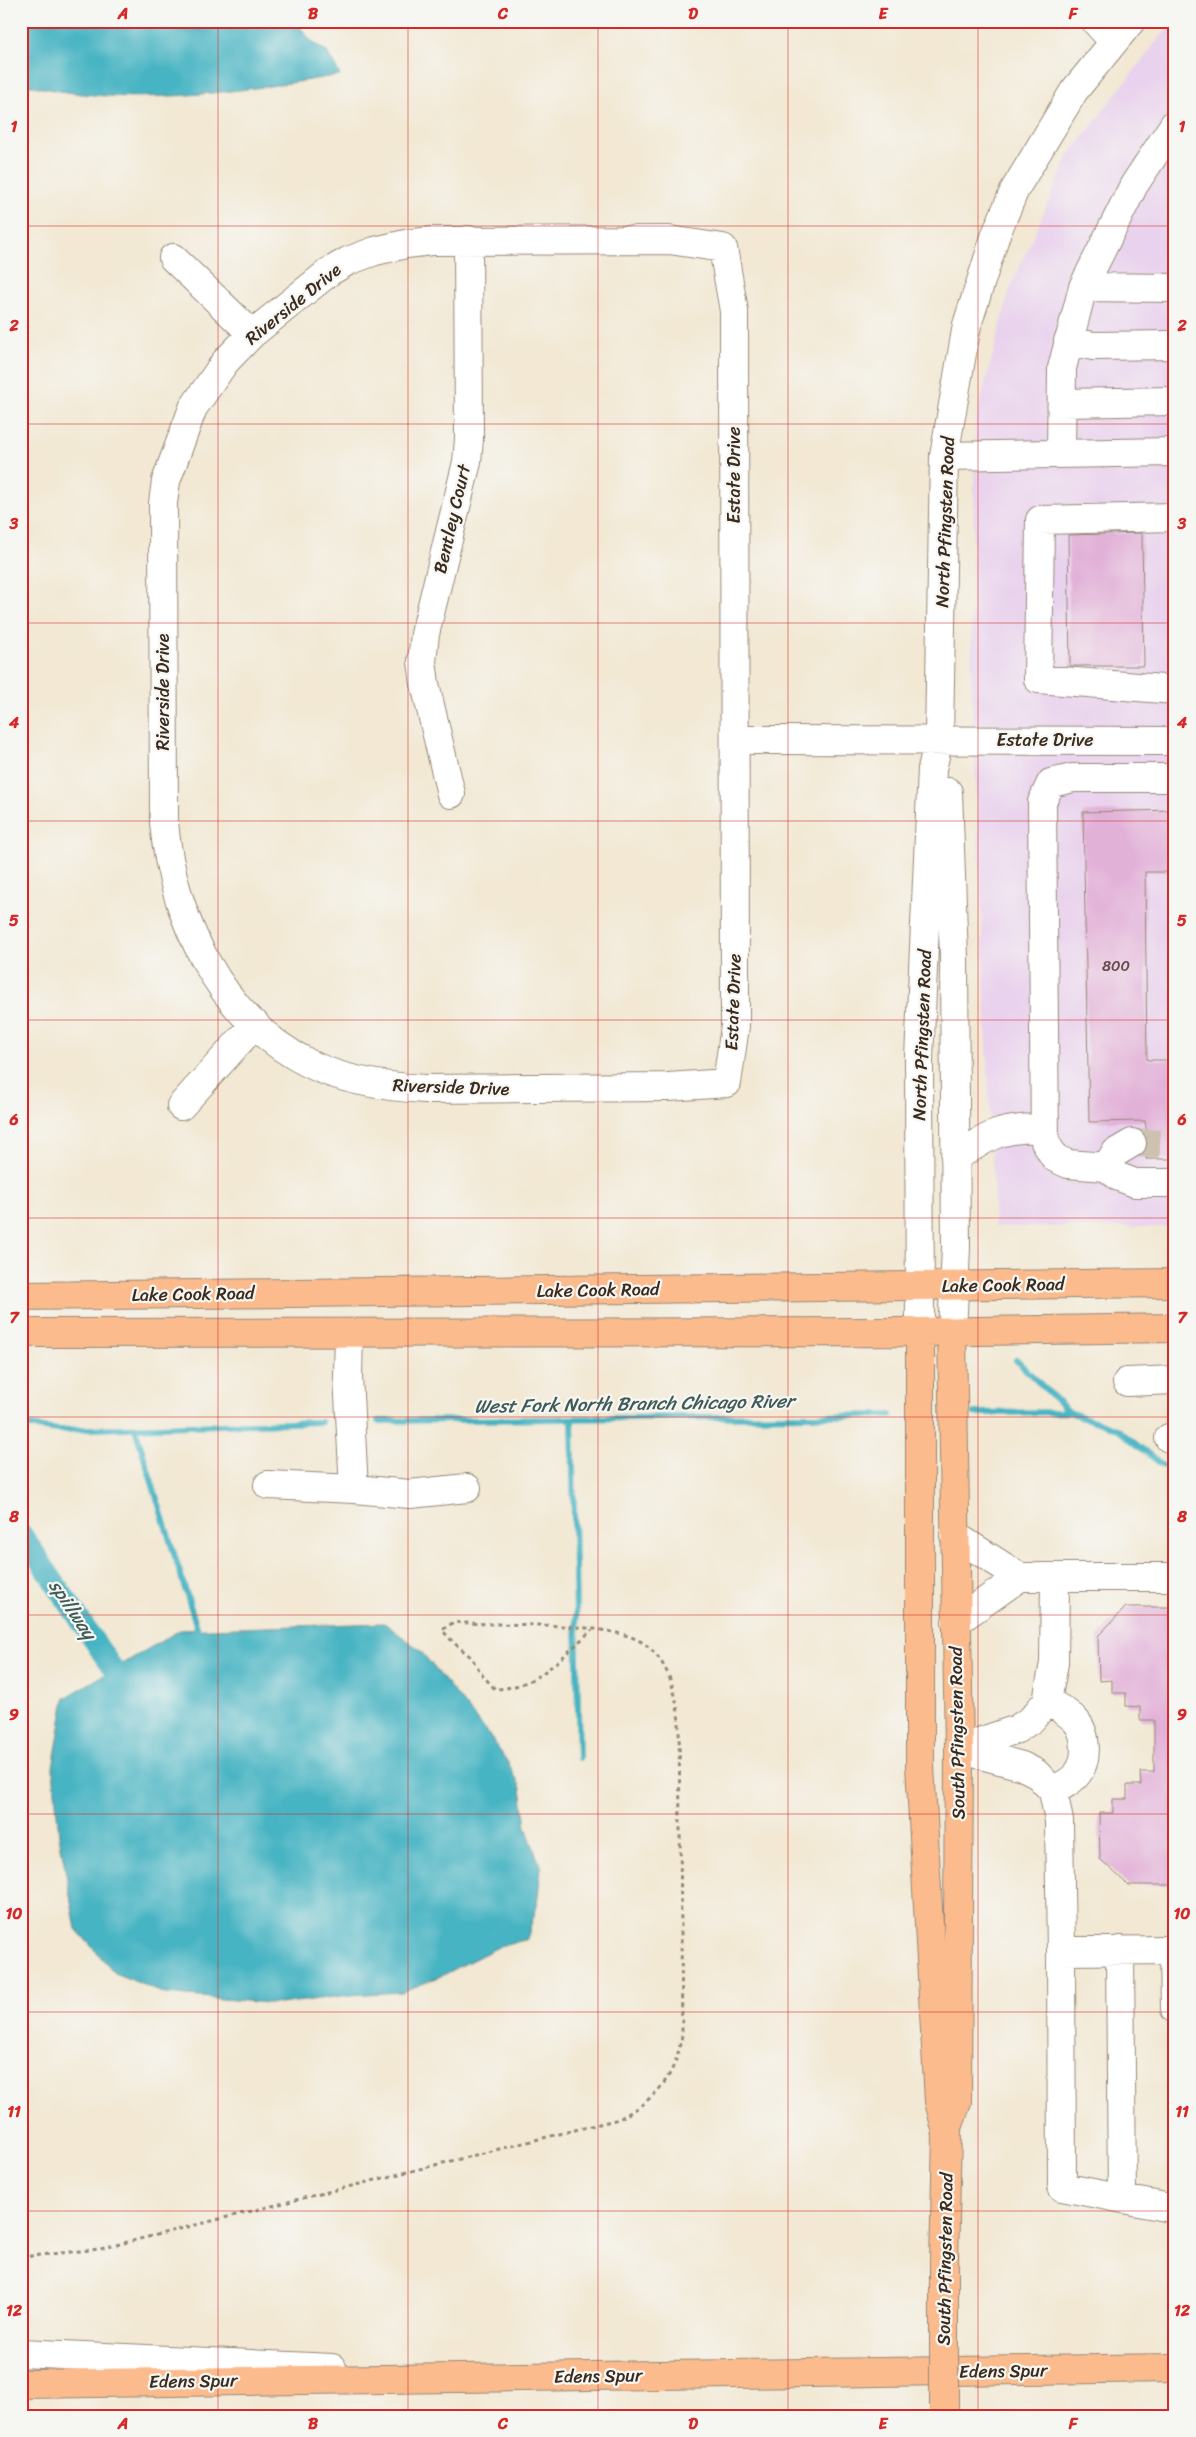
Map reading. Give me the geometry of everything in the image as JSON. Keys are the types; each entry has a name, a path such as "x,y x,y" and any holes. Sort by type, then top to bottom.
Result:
{"main road":[{"name":"Lake Cook Road","path":"24,1296 1175,1283"},
{"path":"24,1333 952,1332 1175,1328"},
{"name":"South Pfingsten Road","path":"920,1332 920,1766 939,2101 947,2133 944,2263 944,2416"},
{"name":"South Pfingsten Road","path":"947,2133 957,2102 959,1750 952,1332"},
{"name":"Edens Spur","path":"21,2384 1175,2368"}],"street":[{"path":"1095,21 1114,42"},
{"name":"North Pfingsten Road","path":"920,1332 919,1058 932,769 939,739 944,456 967,326 1000,225 1015,189 1074,91 1131,21"},
{"path":"1061,454 1062,368 1083,287 1134,185 1174,125"},
{"name":"Riverside Drive","path":"686,243 670,240 468,240 406,244 376,251 348,261 329,272 252,334 225,362 193,408 166,481 163,502 164,822 167,854 176,888 203,956 221,987 254,1024 283,1048 308,1063 350,1079 403,1088 668,1087 727,1083"},
{"name":"Bentley Court","path":"451,794 425,684 422,661 425,634 467,462 469,439 468,240"},
{"name":"Estate Drive","path":"686,243 723,248 734,311 735,1026 727,1083"},
{"path":"173,258 252,334"},
{"path":"1083,287 1175,288"},
{"path":"1068,341 1093,346 1175,345"},
{"path":"1062,403 1175,401"},
{"path":"944,456 1175,452"},
{"path":"1175,516 1040,520 1038,669 1038,679 1175,690"},
{"name":"North Pfingsten Road","path":"939,739 947,768 954,959 956,1248 952,1332"},
{"name":"Estate Drive","path":"735,740 1175,741"},
{"path":"1175,778 1073,778 1051,783 1042,802 1045,1142 1055,1158 1068,1164 1106,1167 1119,1177 1136,1183 1175,1183"},
{"path":"181,1106 254,1024"},
{"path":"955,1158 982,1139 1003,1130 1044,1128"},
{"path":"1106,1167 1115,1153 1132,1143"},
{"path":"350,1333 348,1385 354,1489"},
{"path":"1127,1382 1175,1380"},
{"path":"268,1485 410,1494 466,1488"},
{"path":"954,1534 1020,1577 1055,1579 1175,1577"},
{"path":"956,1622 1020,1577"},
{"path":"959,1750 1017,1729 1032,1719 1046,1701 1054,1663 1055,1579"},
{"path":"1046,1701 1077,1722 1084,1737 1085,1747 1082,1766 1077,1774 1066,1784 1052,1791"},
{"path":"959,1750 1022,1766 1036,1773 1052,1791 1059,1821 1062,2187 1175,2208"},
{"path":"1120,1950 1122,2198"},
{"path":"1061,1951 1175,1950 1175,2009"},
{"path":"21,2353 341,2368 453,2377"}],"path":[{"path":"21,2257 100,2249 620,2119 636,2110 669,2078 678,2058 682,2035 679,1724 677,1702 663,1664 645,1645 621,1634 576,1626 481,1625 454,1622 442,1630 454,1643 472,1657 483,1676 495,1688 513,1688 538,1677 592,1630"}],"shaded area":[{"path":"1175,23 1175,1227 995,1227 971,674 975,422 1010,289 1069,155 1160,37"}],"water":[{"path":"21,21 296,21 311,41 327,52 340,75 221,92 180,95 100,96 60,91 21,83"},
{"path":"384,1623 419,1649 486,1731 507,1761 521,1788 526,1827 541,1868 537,1905 527,1939 496,1948 441,1976 402,1992 349,1995 280,2004 165,1994 115,1973 76,1929 59,1835 53,1768 65,1698 180,1630"}],"building":[{"path":"1142,533 1144,666 1070,666 1068,535"},
{"path":"1175,810 1175,872 1145,872 1147,1060 1175,1060 1173,1159 1146,1159 1148,1142 1145,1121 1089,1122 1083,812"},
{"path":"1126,1607 1170,1607 1170,1620 1175,1620 1175,1871 1173,1871 1173,1885 1128,1885 1100,1859 1099,1813 1113,1813 1113,1799 1127,1799 1127,1785 1141,1785 1140,1772 1154,1772 1154,1720 1140,1720 1140,1707 1126,1706 1126,1693 1112,1693 1112,1680 1099,1681 1098,1636"}],"waterway":[{"path":"1016,1360 1069,1412"},
{"name":"West Fork North Branch Chicago River","path":"974,1413 1069,1412 1117,1429 1175,1475"},
{"name":"West Fork North Branch Chicago River","path":"378,1421 891,1415"},
{"path":"572,1420 579,1758"},
{"name":"West Fork North Branch Chicago River","path":"21,1425 59,1430 321,1422"},
{"path":"135,1428 200,1637"},
{"name":"spillway","path":"21,1533 124,1685"}],"tunnel":[{"path":"1132,1143 1175,1144"}]}
